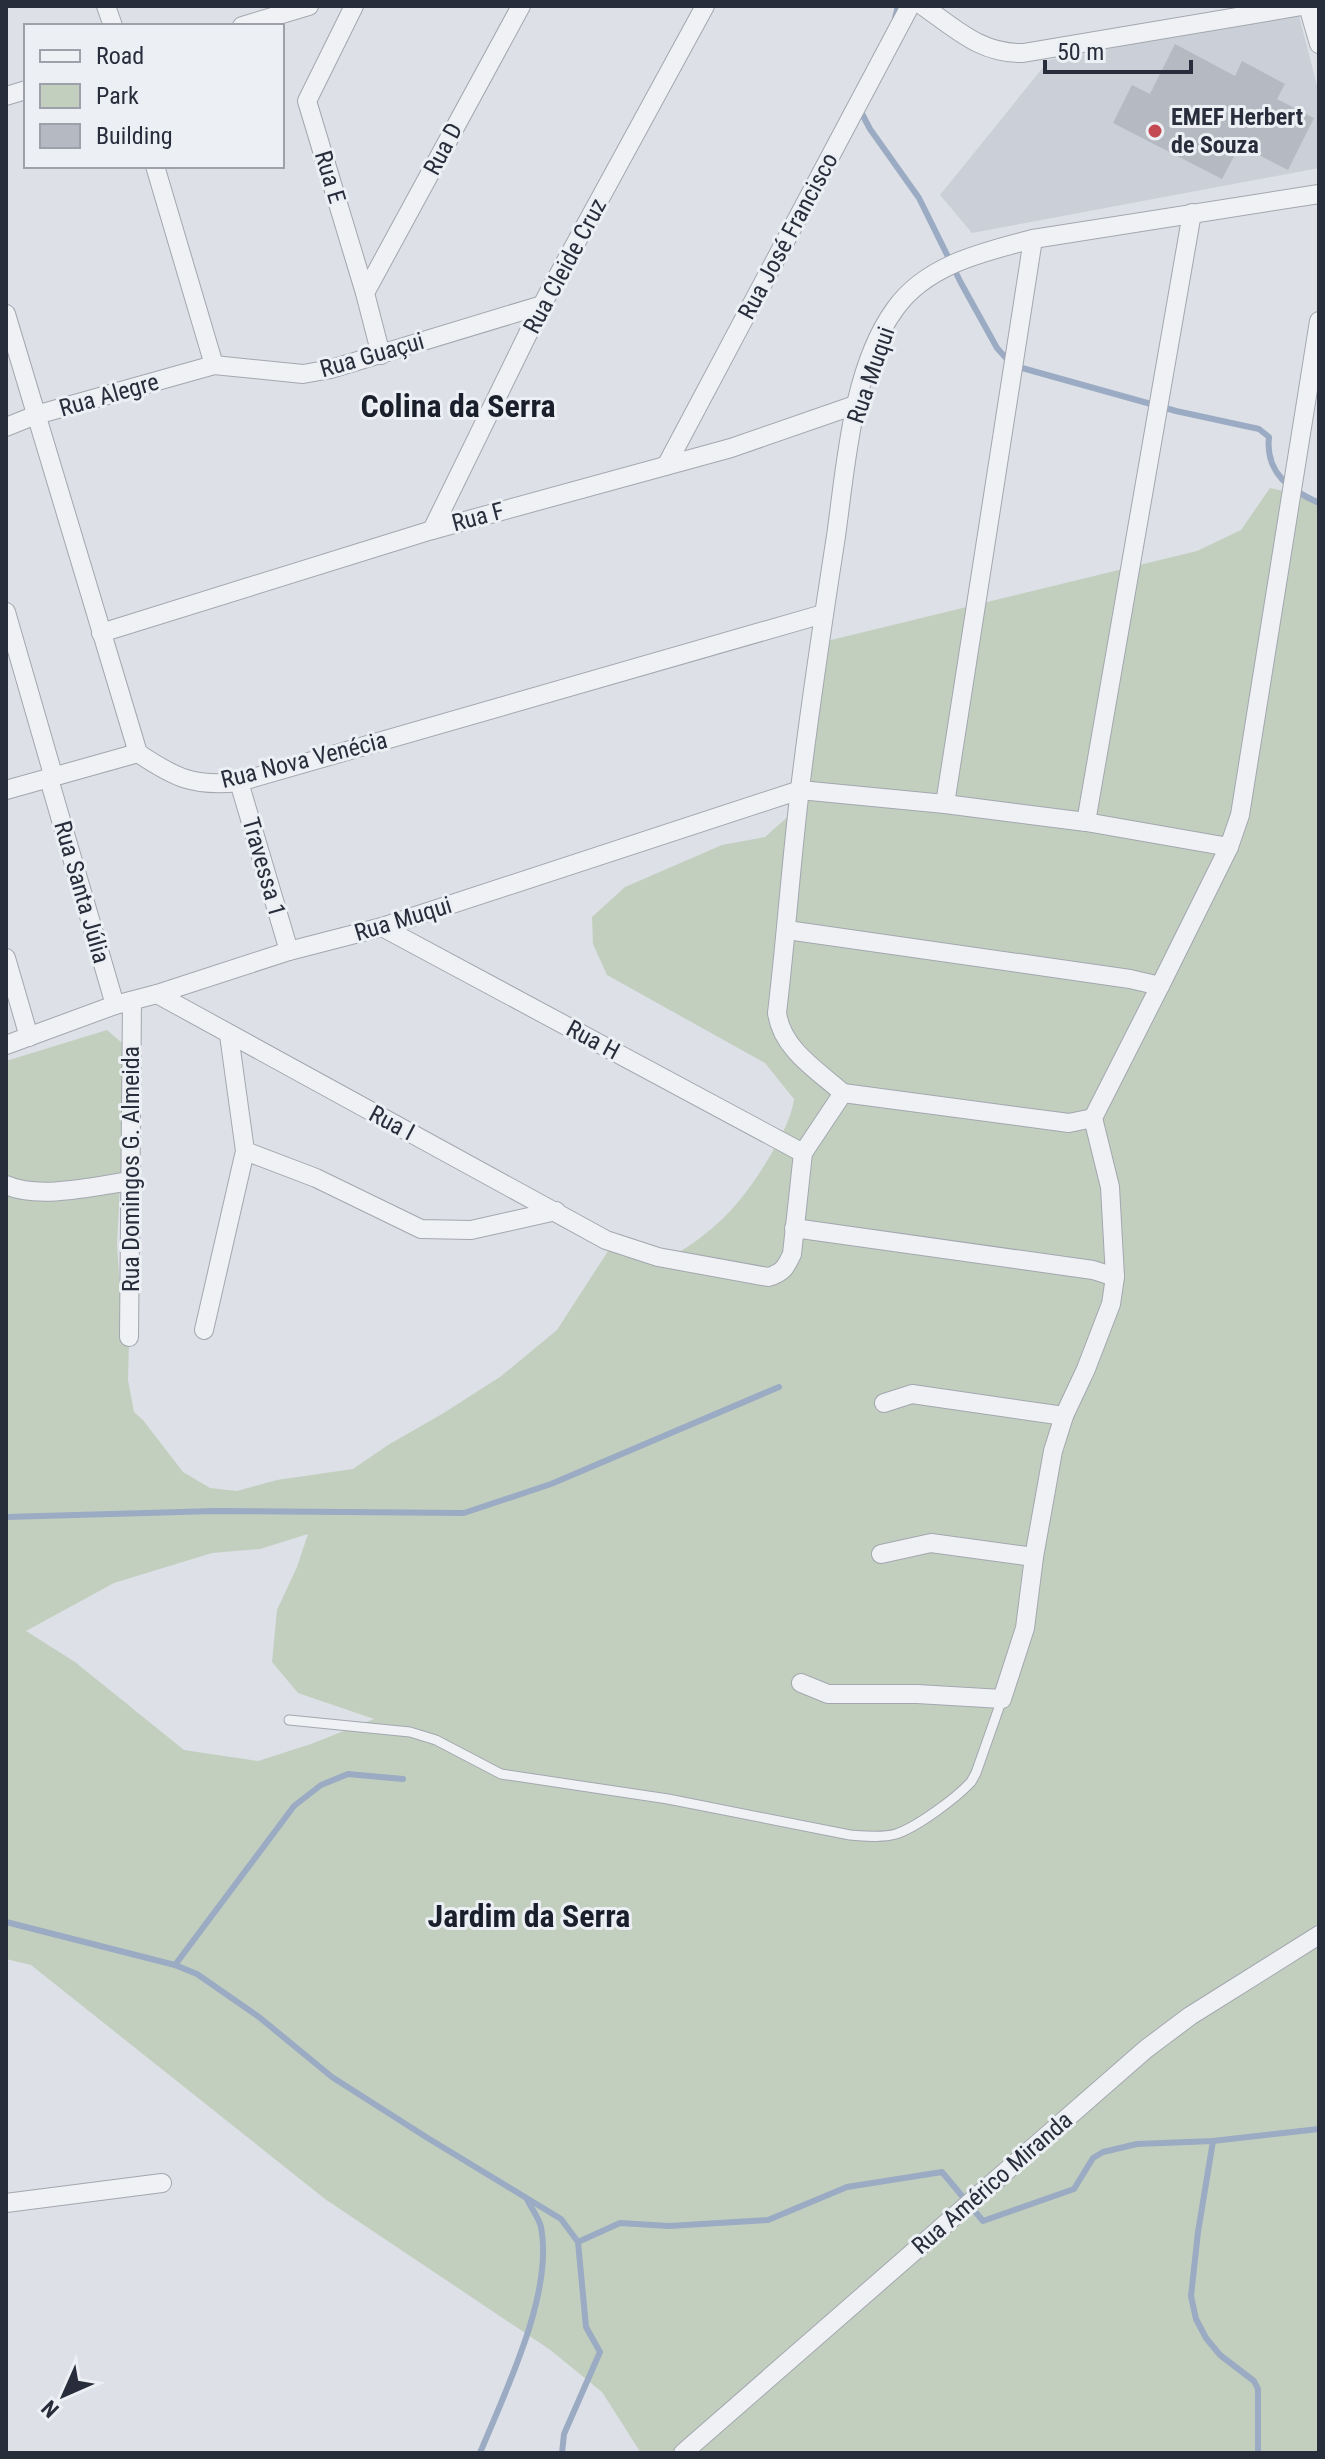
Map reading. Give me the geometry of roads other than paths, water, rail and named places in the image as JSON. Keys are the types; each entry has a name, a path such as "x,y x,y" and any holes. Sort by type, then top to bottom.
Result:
{"street":[{"path":"249,24 309,6"},
{"name":"Rua E","path":"354,6 307,101 381,355"},
{"name":"Rua D","path":"365,293 521,6"},
{"name":"Rua Cleide Cruz","path":"432,530 542,305 705,6"},
{"name":"Rua José Francisco","path":"666,466 910,6"},
{"path":"923,6 975,42 1003,53 1023,53 1302,6"},
{"path":"1308,6 1319,44"},
{"path":"156,168 214,365"},
{"name":"Rua Muqui","path":"843,1093 785,1038 777,1013 800,790 855,405 876,346 894,309 917,283 953,264 1033,239 1319,194"},
{"path":"1086,822 1192,213"},
{"path":"945,804 1033,239"},
{"name":"Rua Guaçui","path":"214,365 303,374 331,369 542,305"},
{"path":"6,314 138,753 6,790"},
{"path":"801,1683 828,1694 917,1694 1002,1699 1025,1628 1053,1451 1064,1416 1111,1304 1115,1277 1110,1187 1093,1118 1229,847 1240,815 1319,321"},
{"name":"Rua Alegre","path":"6,427 36,415 214,365"},
{"name":"Rua F","path":"101,633 432,530 731,448 855,405"},
{"name":"Rua Santa Júlia","path":"6,612 51,778 123,1003"},
{"name":"Rua Nova Venécia","path":"138,753 180,779 198,784 239,782 823,614"},
{"name":"Travessa 1","path":"239,782 289,951"},
{"path":"800,790 1086,822 1229,847"},
{"name":"Rua Muqui","path":"6,1045 123,1003 289,951 382,927 800,790"},
{"name":"Rua H","path":"382,927 803,1153"},
{"path":"787,930 1130,979 1160,986"},
{"path":"6,958 29,1037"},
{"name":"Rua I","path":"157,994 628,1249 768,1277 778,1275 785,1269 792,1254 794,1228"},
{"name":"Rua Domingos G. Almeida","path":"123,1003 131,1181 129,1337"},
{"path":"204,1330 245,1151 229,1035"},
{"path":"1093,1118 1069,1123 843,1093 803,1153 794,1228 1093,1270 1115,1277"},
{"path":"245,1151 316,1178 421,1229 471,1230 556,1211"},
{"path":"6,1185 19,1191 71,1190 131,1181"},
{"path":"884,1403 912,1394 1064,1416"},
{"path":"881,1554 931,1543 1034,1557"},
{"name":"Rua Américo Miranda","path":"683,2453 1146,2049 1190,2016 1319,1935"},
{"path":"6,2203 162,2183"}],"lane":[{"path":"289,1720 422,1735 501,1774 525,1779 668,1799 850,1835 874,1836 893,1835 906,1829 971,1782 1002,1699"}],"waterway":[{"path":"895,18 898,6"},
{"path":"860,110 919,198 961,283 1005,357 1022,368 1176,411 1259,429 1269,437 1271,461 1282,479 1319,503"},
{"path":"6,1517 215,1511 464,1513 551,1484 779,1387"},
{"path":"175,1965 294,1806 321,1785 348,1774 403,1779"},
{"path":"6,1922 175,1965 197,1974 259,2017 332,2077 561,2219 578,2242 586,2327 600,2352 564,2434 562,2453"},
{"path":"578,2242 620,2223 669,2226 768,2220 847,2187 942,2172 983,2221 1074,2189 1093,2158 1103,2152 1137,2144 1213,2141 1319,2129"},
{"path":"1213,2141 1191,2296 1196,2319 1206,2338 1220,2355 1254,2381 1258,2389 1258,2453"},
{"path":"480,2453 525,2342 540,2282 543,2253 541,2227 527,2199"}],"place":[{"name":"EMEF Herbert de Souza","path":"1155,131"}],"district":[{"name":"Colina da Serra","path":"458,406"},
{"name":"Jardim da Serra","path":"529,1916"}]}
